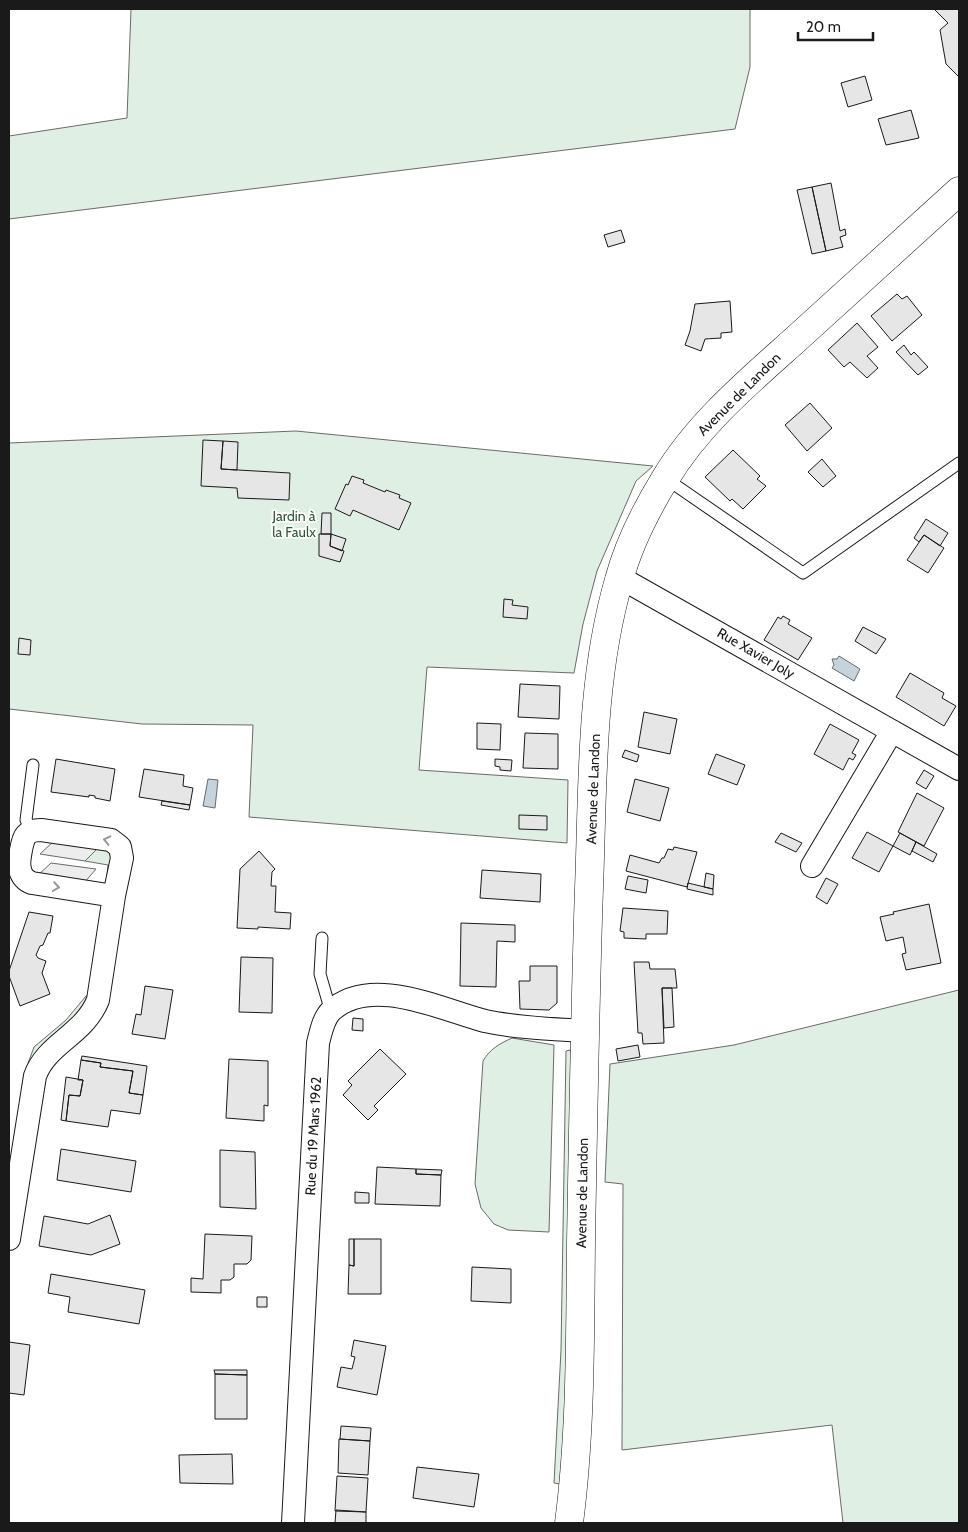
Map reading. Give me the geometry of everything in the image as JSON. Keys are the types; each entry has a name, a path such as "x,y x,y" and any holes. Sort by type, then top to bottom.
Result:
{"street":[{"name":"Avenue de Landon","path":"569,1523 573,1492 579,1391 584,1031 596,717 607,627 620,577 634,540 665,478 689,444 716,414 757,374 959,190"},
{"name":"Rue Xavier Joly","path":"620,577 959,769"},
{"path":"812,866 892,731"},
{"path":"9,1239 35,1076 40,1064 87,1020 98,1000 114,896 122,858 120,847 111,840 50,831 32,831 23,840 19,868 26,880 32,884 114,896"},
{"path":"330,1012 354,999 364,996 387,996 421,1002 504,1025 584,1031"},
{"name":"Rue du 19 Mars 1962","path":"293,1523 318,1043 322,1026 330,1012"}],"lane":[{"path":"665,478 803,573 959,463"},
{"path":"32,831 26,820 33,765"},
{"path":"322,938 320,974 330,1012"}],"green space":[{"path":"131,9 750,9 750,67 735,129 9,219 9,136 127,118"},
{"name":"Jardin à la Faulx","path":"296,431 653,466 636,481 597,571 583,624 574,673 427,667 419,770 568,780 567,843 249,817 253,725 142,724 9,709 9,443"},
{"path":"99,847 112,850 106,886 108,865 85,861"},
{"path":"959,990 959,1523 843,1523 832,1425 622,1450 623,1184 605,1182 610,1064 734,1045"},
{"path":"90,995 86,1006 33,1066 27,1066 34,1047 66,1020 86,996"},
{"path":"512,1038 554,1045 549,1232 508,1230 494,1224 481,1208 475,1184 483,1061 495,1047"},
{"path":"570,1050 572,1062 567,1386 560,1484 554,1483 561,1350 566,1051"}],"shaded area":[{"path":"839,656 860,669 854,681 832,668 834,665 832,659 837,659"},
{"path":"208,779 218,780 215,808 203,806"},
{"path":"55,840 99,847 85,861 40,854"},
{"path":"51,863 96,869 84,883 37,876"}],"building":[{"path":"934,9 959,9 959,77 946,64 940,30 948,23"},
{"path":"865,76 872,100 848,107 841,83"},
{"path":"911,110 919,138 886,145 878,119"},
{"path":"831,183 840,231 845,229 846,235 840,237 843,247 826,251 812,187"},
{"path":"812,187 826,251 812,254 797,190"},
{"path":"621,230 625,242 608,247 604,235"},
{"path":"897,294 902,299 907,296 922,315 892,341 871,316"},
{"path":"730,301 732,332 721,333 721,338 705,339 701,351 685,345 690,331 695,304"},
{"path":"857,323 878,347 867,356 878,368 867,378 850,362 844,367 828,350"},
{"path":"904,345 911,355 914,352 928,367 918,375 896,352"},
{"path":"810,403 832,428 807,451 785,425"},
{"path":"203,440 223,441 221,469 290,473 289,500 238,498 237,488 201,486"},
{"path":"223,441 238,442 237,470 221,469"},
{"path":"733,450 760,476 757,479 766,486 743,509 732,499 730,501 705,477"},
{"path":"822,459 836,476 823,487 808,472"},
{"path":"352,476 364,480 363,483 385,492 386,490 400,495 399,498 411,503 399,530 353,510 350,516 335,509 346,484 348,485"},
{"path":"322,513 331,513 331,534 321,534"},
{"path":"926,519 948,533 940,546 924,535 919,542 914,538"},
{"path":"319,534 331,534 330,546 344,551 340,562 319,556"},
{"path":"331,534 346,539 342,551 330,546"},
{"path":"924,535 944,548 928,573 907,560"},
{"path":"504,599 513,600 512,605 528,607 527,619 503,617"},
{"path":"783,616 790,620 788,624 812,638 798,660 764,640 778,617 781,619"},
{"path":"863,627 886,639 876,654 855,641"},
{"path":"19,638 31,640 30,655 18,654"},
{"path":"910,673 944,693 942,698 956,706 944,726 896,697"},
{"path":"520,684 560,686 559,719 518,717"},
{"path":"644,712 677,719 670,754 638,747"},
{"path":"477,723 501,724 500,750 477,749"},
{"path":"830,724 859,740 852,753 856,755 853,760 849,758 843,770 814,754"},
{"path":"525,733 558,734 558,769 523,768"},
{"path":"625,750 639,755 637,762 622,757"},
{"path":"716,754 745,765 737,785 708,774"},
{"path":"56,759 115,769 110,801 89,795 89,797 51,792"},
{"path":"495,759 512,760 511,771 500,770 500,767 495,766"},
{"path":"144,769 184,775 183,786 193,788 190,805 139,797"},
{"path":"924,770 934,776 926,789 916,783"},
{"path":"635,779 669,788 660,821 627,812"},
{"path":"917,793 944,808 924,846 898,832"},
{"path":"162,801 190,805 189,810 161,805"},
{"path":"519,815 547,816 547,830 519,829"},
{"path":"867,832 893,846 879,872 852,858"},
{"path":"781,833 802,843 796,852 775,842"},
{"path":"900,833 916,842 910,855 893,846"},
{"path":"916,842 937,854 933,862 912,851"},
{"path":"674,847 697,852 687,887 626,871 630,855 659,863 664,858 668,849 673,850"},
{"path":"259,851 275,869 272,872 271,886 276,886 275,912 291,913 290,929 237,928 240,869"},
{"path":"482,870 541,874 540,902 480,898"},
{"path":"706,873 714,875 713,889 704,887"},
{"path":"628,876 648,880 646,893 625,889"},
{"path":"826,878 838,884 827,904 816,897"},
{"path":"688,883 713,889 713,895 687,889"},
{"path":"929,904 941,963 906,970 902,954 906,953 903,937 886,941 880,917"},
{"path":"623,908 668,911 667,934 646,934 646,939 624,938 624,932 620,931"},
{"path":"29,912 53,916 50,933 48,933 36,955 38,958 46,961 42,973 50,994 20,1006 9,971"},
{"path":"461,923 515,925 515,942 497,941 496,987 460,986"},
{"path":"241,957 273,958 272,1013 239,1012"},
{"path":"634,962 649,962 650,969 675,969 677,988 662,988 664,1043 643,1044 642,1033 638,1033"},
{"path":"530,966 557,966 557,1003 549,1010 520,1009 519,981 530,981"},
{"path":"145,986 173,990 165,1039 132,1034 136,1014 141,1015"},
{"path":"662,988 672,988 674,1027 664,1028"},
{"path":"353,1018 363,1019 363,1031 352,1030"},
{"path":"638,1045 640,1057 618,1061 616,1049"},
{"path":"380,1049 406,1074 374,1106 378,1110 368,1120 343,1095 352,1085 348,1081"},
{"path":"82,1056 147,1066 143,1095 129,1093 133,1071 100,1067 101,1063 81,1060"},
{"path":"229,1059 268,1061 268,1106 264,1105 264,1121 226,1118"},
{"path":"81,1060 101,1063 100,1067 133,1071 129,1093 143,1095 140,1114 111,1110 108,1127 66,1121 69,1095 80,1096 83,1080 78,1080"},
{"path":"66,1077 83,1080 80,1096 69,1095 66,1121 61,1120"},
{"path":"61,1149 136,1161 131,1192 57,1180"},
{"path":"220,1150 255,1152 256,1209 220,1207"},
{"path":"377,1167 416,1169 416,1174 441,1175 440,1206 375,1204"},
{"path":"416,1169 442,1170 441,1175 416,1174"},
{"path":"355,1192 369,1193 369,1203 355,1203"},
{"path":"110,1215 120,1244 91,1255 39,1246 44,1216 88,1224"},
{"path":"205,1234 252,1236 251,1260 247,1264 234,1264 234,1277 230,1280 221,1280 221,1293 191,1292 191,1278 203,1279"},
{"path":"349,1239 354,1239 354,1266 349,1265"},
{"path":"354,1239 381,1239 381,1294 348,1294 349,1265 354,1266"},
{"path":"472,1267 511,1269 511,1303 471,1301"},
{"path":"51,1274 145,1290 139,1324 68,1312 70,1297 48,1293"},
{"path":"257,1297 267,1297 267,1307 257,1307"},
{"path":"354,1340 386,1346 377,1395 337,1387 341,1367 352,1369 355,1357 351,1356"},
{"path":"9,1342 30,1345 24,1395 9,1393"},
{"path":"214,1370 247,1370 247,1375 215,1374"},
{"path":"215,1374 247,1375 247,1419 215,1419"},
{"path":"341,1426 371,1428 370,1441 340,1439"},
{"path":"339,1439 370,1441 368,1475 338,1473"},
{"path":"232,1454 233,1484 180,1483 179,1455"},
{"path":"417,1467 479,1474 474,1507 413,1498"},
{"path":"337,1476 368,1478 366,1512 335,1511"},
{"path":"336,1510 366,1512 366,1523 335,1523"}]}
